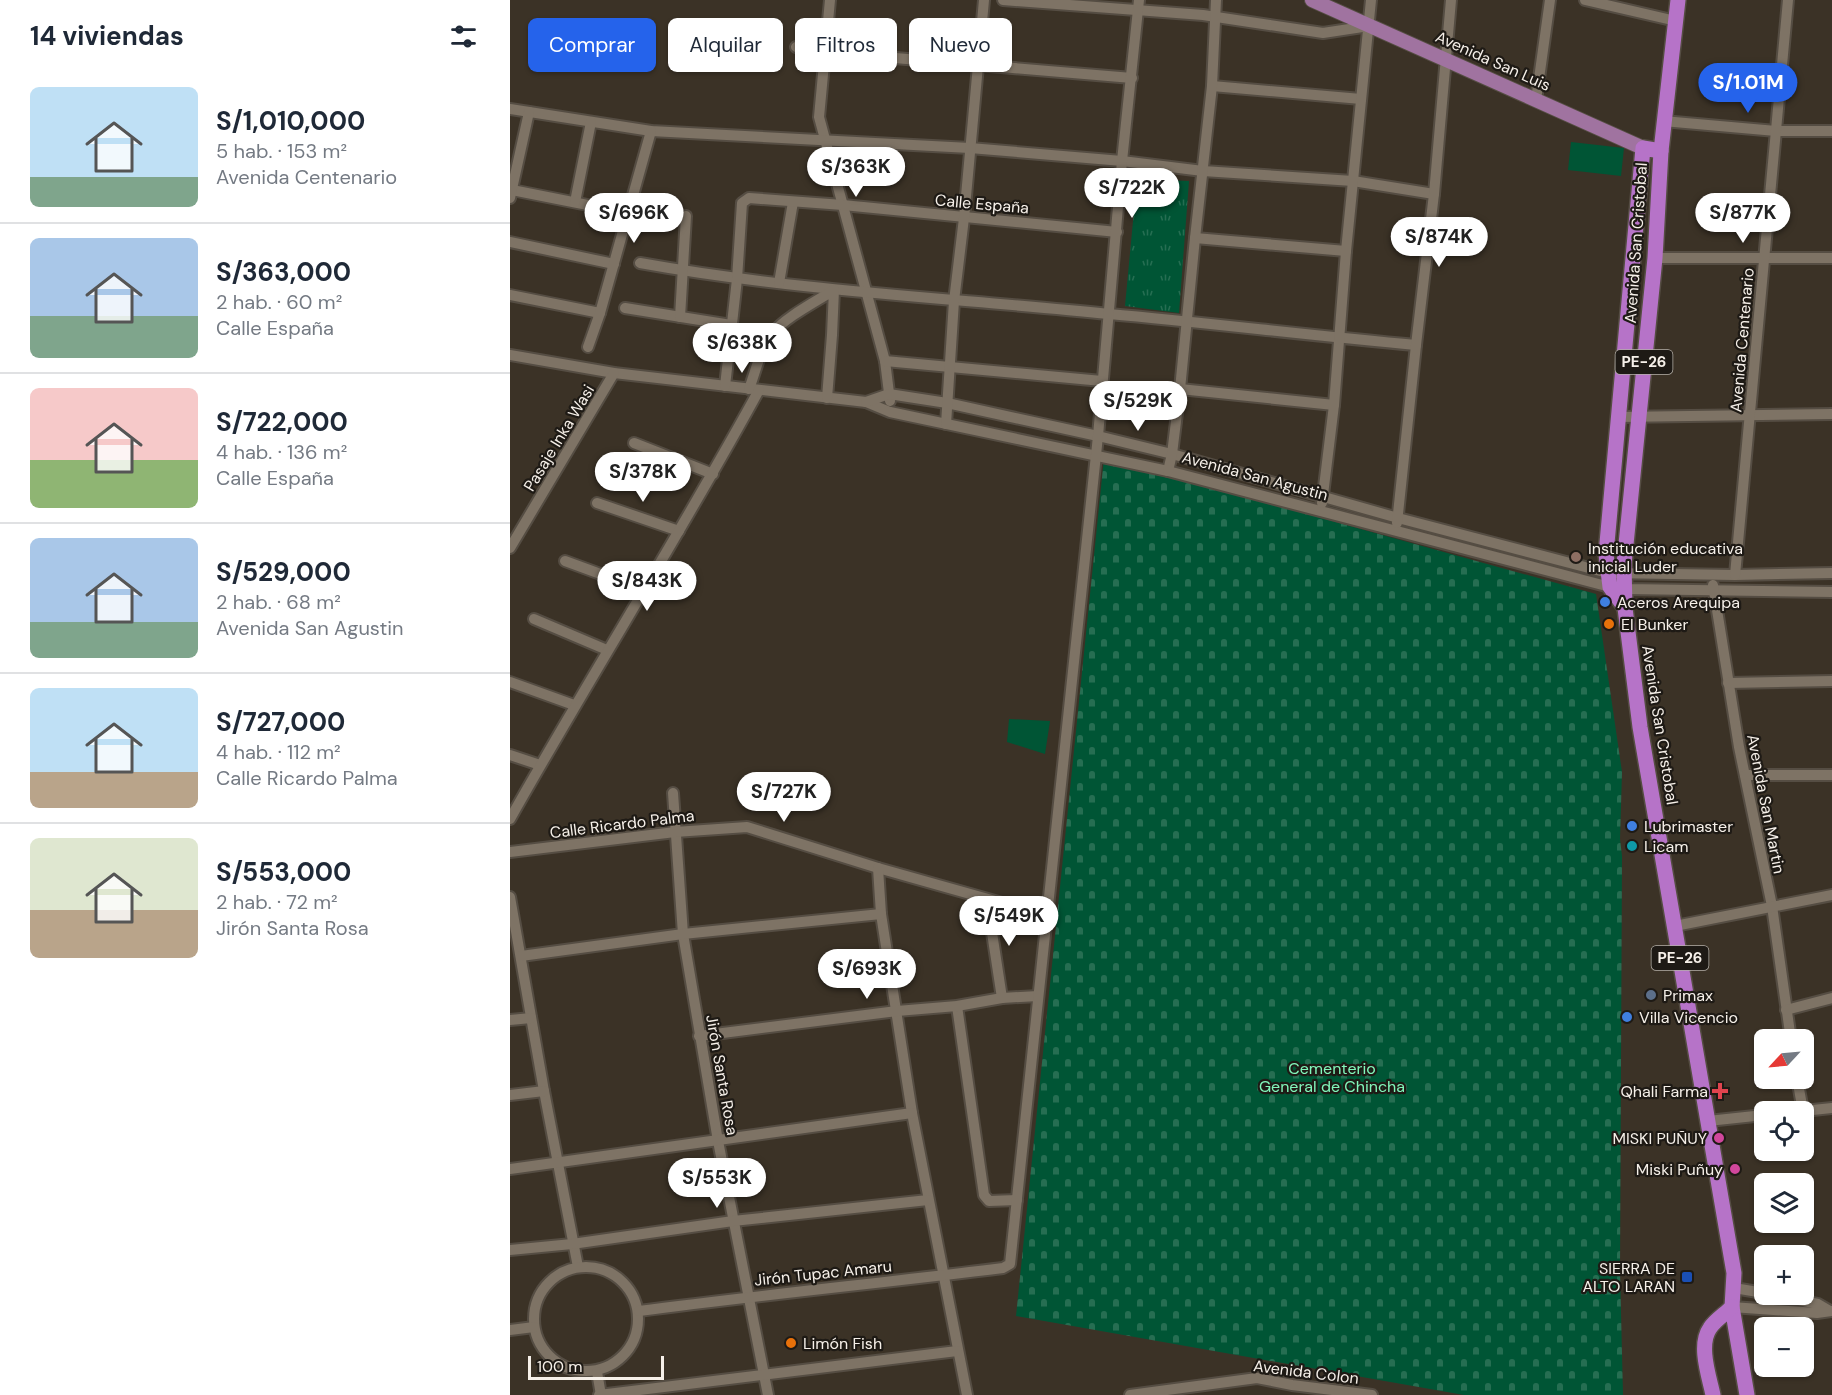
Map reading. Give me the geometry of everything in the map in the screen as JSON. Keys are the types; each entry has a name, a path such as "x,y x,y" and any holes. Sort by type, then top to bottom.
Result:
{"highway":[{"name":"Avenida San Cristobal","path":"1678,0 1660,151 1654,258 1624,573 1608,581 1625,608 1640,727 1734,1273 1731,1307"},
{"name":"Avenida San Luis","path":"1643,148 1660,151"},
{"path":"1608,581 1606,554 1617,417 1643,148"},
{"path":"1630,290 1651,291"},
{"path":"1713,1395 1705,1352 1706,1339 1710,1328 1731,1307"},
{"name":"PE-26","path":"1731,1307 1747,1395"}],"main road":[{"name":"Avenida San Luis","path":"1312,0 1643,148"}],"street":[{"path":"828,18 830,0"},
{"path":"982,18 984,0"},
{"path":"1003,0 1139,6 1323,33 1369,26"},
{"path":"1168,471 1180,389 1212,86 1216,0"},
{"path":"1321,512 1334,405 1346,251 1371,0"},
{"path":"1396,532 1434,194 1451,0"},
{"path":"1536,100 1550,0"},
{"path":"1585,0 1676,21"},
{"name":"Avenida Centenario","path":"1735,575 1788,0"},
{"path":"957,1006 984,1195 989,1201 1017,1200 1096,456 1122,161 1139,6"},
{"path":"1012,68 1132,78"},
{"path":"822,72 819,117 885,361 890,412"},
{"path":"946,424 954,301 977,72"},
{"path":"1212,86 1361,99"},
{"path":"510,109 651,130 970,148 1122,161 1203,171 1353,181 1434,194"},
{"path":"528,112 511,194 574,202 628,213"},
{"path":"1664,121 1776,131 1832,131"},
{"path":"574,202 591,122"},
{"path":"588,347 600,314 651,130"},
{"name":"Calle España","path":"725,386 742,203 749,198 1117,232"},
{"path":"779,284 793,202"},
{"path":"680,317 686,216"},
{"path":"1195,238 1346,251"},
{"path":"510,242 614,264"},
{"path":"1654,258 1832,258"},
{"path":"640,262 736,279 834,290 1110,314 1416,345"},
{"path":"510,819 574,705 713,474 754,389 765,346 772,333 834,290"},
{"path":"826,398 834,290"},
{"path":"510,295 600,314"},
{"path":"625,308 731,325"},
{"name":"Avenida San Agustin","path":"510,355 614,373 866,402 890,412 1168,471 1396,532 1608,581"},
{"path":"885,361 1102,381"},
{"name":"Pasaje Inka Wasi","path":"512,542 614,373"},
{"path":"1180,389 1334,405"},
{"path":"866,402 890,394"},
{"name":"Avenida San Agustin","path":"890,394 947,403 1172,454 1608,581"},
{"path":"1617,417 1832,414"},
{"path":"634,443 713,474"},
{"path":"597,503 679,531"},
{"path":"565,561 644,590"},
{"path":"1624,573 1735,575 1832,573"},
{"name":"Avenida San Martin","path":"1711,575 1728,683 1772,906 1789,1029"},
{"path":"1608,581 1713,591 1832,592"},
{"path":"534,620 607,650"},
{"path":"1728,683 1832,681"},
{"path":"510,682 574,705"},
{"path":"510,754 540,765"},
{"path":"1745,775 1832,775"},
{"name":"Jirón Santa Rosa","path":"673,793 683,934 699,1036 768,1395"},
{"name":"Calle Ricardo Palma","path":"510,852 675,832 716,828 755,828 878,868 1048,916"},
{"path":"878,868 881,914 912,1113 967,1395"},
{"path":"1675,926 1832,895"},
{"path":"510,897 578,1267"},
{"path":"987,900 1002,998"},
{"path":"521,956 683,934 881,914"},
{"path":"699,1036 897,1011 957,1006 1002,998 1038,996"},
{"path":"1786,1010 1832,998"},
{"path":"510,1020 531,1018"},
{"path":"510,1095 544,1091"},
{"path":"1814,1110 1832,1108"},
{"path":"510,1169 912,1113"},
{"path":"1708,1121 1754,1116"},
{"path":"510,1250 572,1244 734,1221 928,1200"},
{"name":"Jirón Tupac Amaru","path":"639,1311 748,1296 1003,1268 1010,1264 1017,1200"},
{"path":"578,1267 599,1268 618,1276 632,1292 639,1311 638,1332 630,1350 615,1364 597,1372 575,1371 556,1363 541,1347 534,1327 535,1306 544,1288 559,1274 578,1267"},
{"path":"1734,1288 1754,1291"},
{"path":"1814,1303 1831,1311"},
{"path":"1731,1307 1817,1313 1831,1311"},
{"path":"510,1330 534,1327"},
{"path":"597,1372 600,1395 957,1352"},
{"name":"Avenida Colon","path":"1130,1395 1257,1378 1293,1390 1372,1395"}],"green space":[{"path":"1571,142 1624,148 1621,176 1568,170"},
{"path":"1137,179 1189,181 1179,313 1125,306"},
{"name":"Cementerio General de Chincha","path":"1104,458 1596,594 1622,772 1620,1271 1623,1395 1464,1395 1016,1316"},
{"path":"1009,719 1050,721 1045,754 1007,742"}],"place":[{"name":"Institución educativa inicial Luder","path":"1576,557"},
{"name":"Aceros Arequipa","path":"1605,602"},
{"name":"El Bunker","path":"1609,624"},
{"name":"Lubrimaster","path":"1632,826"},
{"name":"Licam","path":"1632,846"},
{"name":"Primax","path":"1651,995"},
{"name":"Villa Vicencio","path":"1627,1017"},
{"name":"Qhali Farma","path":"1720,1091"},
{"name":"MISKI PUÑUY","path":"1719,1138"},
{"name":"Miski Puñuy","path":"1735,1169"},
{"name":"SIERRA DE ALTO LARAN","path":"1687,1277"},
{"name":"Limón Fish","path":"791,1343"}]}
